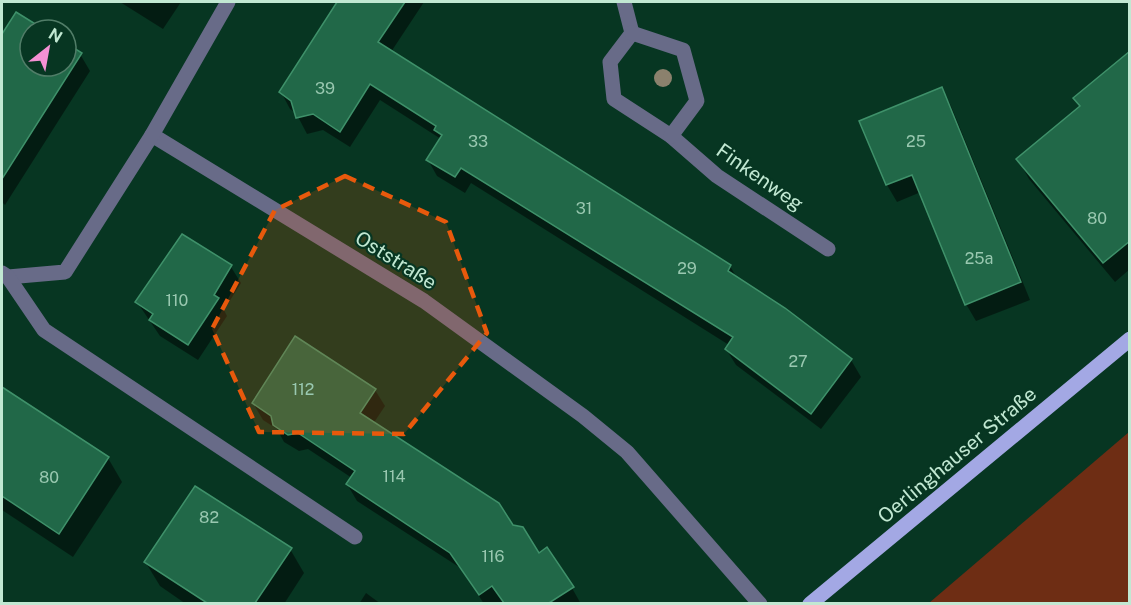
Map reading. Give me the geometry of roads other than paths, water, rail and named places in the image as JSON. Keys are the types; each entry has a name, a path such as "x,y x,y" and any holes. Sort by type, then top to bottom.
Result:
{"main road":[{"name":"Oerlinghauser Straße","path":"810,603 1130,339"}],"street":[{"path":"5,275 65,272 152,135 228,2"},
{"path":"624,2 632,33 683,50 697,102 671,136"},
{"name":"Finkenweg","path":"632,33 610,62 614,99 671,136 717,176 828,249"},
{"name":"Oststraße","path":"152,135 423,301 583,416 627,452 759,603"},
{"path":"5,275 44,330 355,537"}]}
